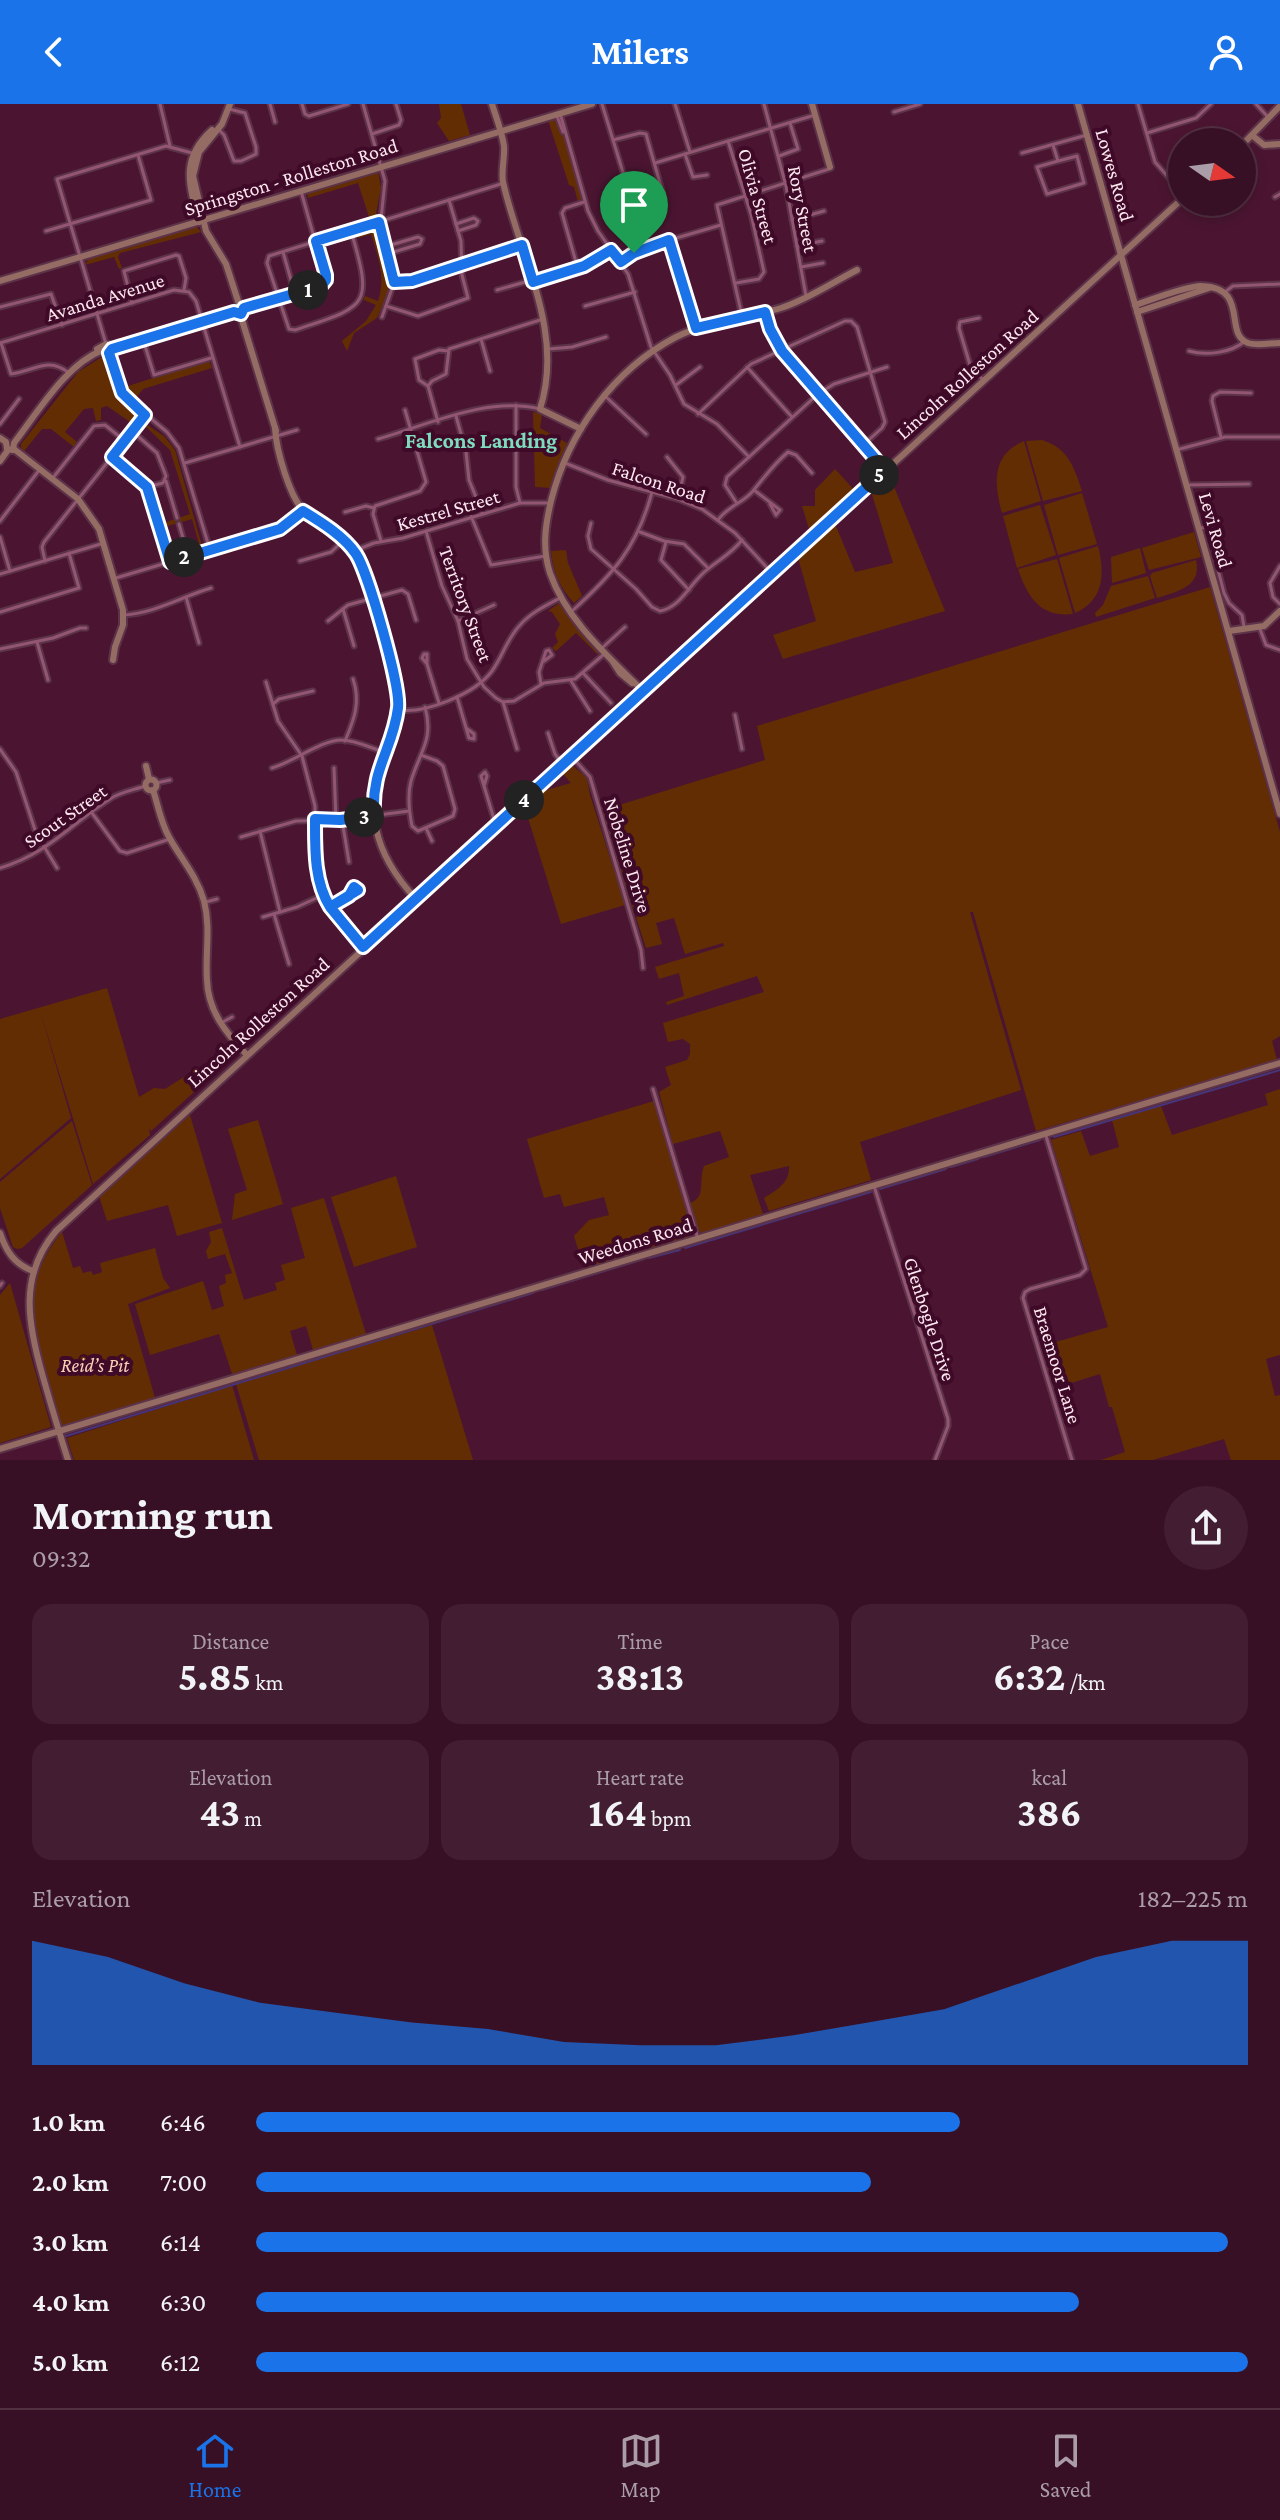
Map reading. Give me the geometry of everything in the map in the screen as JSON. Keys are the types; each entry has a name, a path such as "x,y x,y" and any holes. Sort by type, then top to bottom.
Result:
{"street":[{"path":"160,104 170,146"},
{"path":"270,104 275,122"},
{"path":"302,104 305,114 309,116 348,104"},
{"path":"363,104 386,189 379,222 394,282 382,317"},
{"path":"372,134 399,125 401,119 396,104"},
{"path":"492,104 504,147 504,183 544,319 549,349 548,377 540,409"},
{"name":"Springston - Rolleston Road","path":"0,281 592,104"},
{"path":"602,104 632,203 635,207 663,197 644,133 613,140"},
{"path":"675,104 693,177 707,175"},
{"name":"Rory Street","path":"764,104 785,183 806,296"},
{"path":"742,316 717,205 826,171 830,167 812,104"},
{"path":"894,112 903,106 920,104"},
{"name":"Lowes Road","path":"1078,104 1121,255"},
{"path":"1138,104 1158,167 1168,179"},
{"path":"1146,133 1196,118 1211,104"},
{"path":"1256,104 1270,119"},
{"path":"196,154 218,129 228,106"},
{"path":"218,129 224,135 234,161 256,154 245,113 228,106"},
{"path":"228,106 200,142 189,177 207,241 224,268 238,309 294,488 307,511 344,540 362,565 396,681 398,710 374,787 374,816 381,850 390,870 416,899"},
{"path":"1256,132 1280,106"},
{"path":"558,114 585,201 595,225 621,262 635,292 654,351 684,404 717,424 749,457"},
{"path":"655,163 815,115"},
{"path":"778,157 798,149 790,123"},
{"path":"1022,153 1087,135"},
{"path":"1256,136 1264,145 1279,144"},
{"name":"Olivia Street","path":"728,141 764,273 759,279 735,283"},
{"path":"1053,145 1058,161"},
{"path":"196,154 170,146 57,179 122,393 172,438 184,464 210,550"},
{"path":"46,231 151,200 138,155"},
{"path":"1077,156 1084,183 1047,194 1037,167 1058,161 1077,156"},
{"path":"351,231 364,277 361,297 353,307 336,318 293,330 286,325 267,257 504,183"},
{"path":"0,458 8,444 68,372 85,359 108,348 321,286 326,280 301,191"},
{"path":"386,306 416,316 465,300 468,295 458,231 449,200"},
{"path":"578,269 562,213 567,207 585,201"},
{"name":"Lincoln Rolleston Road","path":"33,1271 47,1241 66,1219 1168,210"},
{"path":"792,220 824,211"},
{"path":"456,224 474,218 478,221 475,226 458,231"},
{"path":"621,262 639,251 721,225"},
{"path":"1114,231 1124,244 1133,244"},
{"path":"384,247 418,237 422,239 420,244 387,254"},
{"path":"406,240 408,247"},
{"path":"669,240 696,328"},
{"path":"797,246 822,241"},
{"path":"394,282 412,281 522,245"},
{"path":"497,290 578,269 611,250"},
{"path":"283,252 295,294"},
{"path":"132,303 124,271 176,255 186,278 184,290"},
{"name":"Levi Road","path":"1121,255 1280,814"},
{"path":"801,267 823,263"},
{"path":"1107,268 1120,271 1128,282"},
{"path":"642,692 570,612 553,580 545,556 545,533 551,503 564,463 581,429 604,395 633,366 654,351 696,328 788,305 857,270"},
{"path":"1225,292 1233,286 1280,284"},
{"path":"1136,308 1201,286 1225,292"},
{"name":"Avanda Avenue","path":"0,343 184,290 195,298 240,447"},
{"path":"585,306 635,292"},
{"path":"1225,292 1245,341 1252,344 1280,343"},
{"path":"0,307 51,294 62,325"},
{"path":"765,312 782,351 885,470"},
{"path":"979,318 960,322 959,328 970,365 983,380"},
{"path":"428,386 446,374 448,351 453,346 544,319"},
{"path":"698,414 747,367 845,321 851,321 857,327 885,422 862,446"},
{"path":"549,349 572,347 606,337"},
{"path":"143,338 154,375 213,358"},
{"path":"481,339 490,371"},
{"path":"1189,351 1220,352 1240,346 1245,341"},
{"path":"0,343 13,374 50,364 59,365 68,372"},
{"path":"438,422 428,386 420,382 415,359 439,350 448,351"},
{"path":"0,364 6,362"},
{"path":"676,385 700,367"},
{"path":"747,367 792,417"},
{"path":"736,502 725,481 792,417 834,384 887,367"},
{"path":"1221,437 1213,396 1220,392 1251,393"},
{"path":"604,395 646,434"},
{"path":"0,424 19,399"},
{"path":"516,405 516,487 520,503"},
{"path":"378,439 484,407 516,405 540,409 581,429"},
{"path":"374,508 379,503 424,487 426,478 405,410"},
{"path":"45,561 44,542 145,415"},
{"path":"456,416 466,452 469,480 482,514"},
{"path":"52,479 94,426 105,425 125,441"},
{"path":"184,464 276,433 297,430"},
{"path":"132,431 157,453 162,462 177,518"},
{"path":"1176,450 1221,437 1280,437"},
{"path":"8,444 78,499 96,523 124,615 113,660"},
{"path":"718,520 754,490 766,472 788,452 796,455 812,473"},
{"path":"112,457 147,487 170,562"},
{"path":"667,457 683,477 678,499"},
{"name":"Falcon Road","path":"564,463 608,480 678,499 718,520 742,540 772,573"},
{"path":"0,521 40,469"},
{"path":"147,487 166,481"},
{"path":"1186,485 1249,484"},
{"path":"754,490 770,504"},
{"path":"570,612 615,569 639,531 652,492"},
{"name":"Kestrel Street","path":"354,551 520,503 551,503"},
{"path":"345,512 366,506 374,508"},
{"path":"374,508 381,541"},
{"path":"114,578 280,529 307,511"},
{"path":"471,516 491,565 545,556"},
{"path":"591,523 589,545 657,610 670,608 708,568 726,557 742,540"},
{"path":"179,524 189,556"},
{"path":"1199,528 1211,526 1217,531 1214,554 1221,581 1228,601 1242,615 1244,627"},
{"name":"Territory Street","path":"426,531 442,586 458,621 467,659 482,683 503,702"},
{"path":"639,531 684,544 708,568"},
{"path":"0,538 10,571"},
{"path":"300,561 331,552 344,540"},
{"path":"666,541 661,560 689,590"},
{"path":"0,574 104,543"},
{"path":"0,612 79,588 69,553"},
{"path":"1280,566 1270,583 1273,597 1280,604"},
{"path":"124,615 170,604 211,588"},
{"path":"328,621 343,609 404,590 416,620"},
{"path":"186,596 199,643"},
{"path":"398,710 407,712 439,703 482,683 519,625 562,597"},
{"path":"458,621 494,605"},
{"path":"343,609 354,646"},
{"path":"1229,631 1260,627 1270,623 1280,611"},
{"path":"517,749 503,702 514,701 541,684 571,680 583,673 607,653 625,627"},
{"path":"1260,627 1266,645 1280,650"},
{"path":"0,649 86,628"},
{"path":"37,642 48,680"},
{"path":"541,684 539,675 544,661"},
{"path":"427,664 439,703"},
{"path":"583,673 611,703"},
{"path":"345,741 358,701 353,679"},
{"path":"571,680 590,711"},
{"path":"266,682 278,721 302,756 315,806 315,851 324,895 330,907 363,947"},
{"path":"273,704 279,699 313,691"},
{"path":"457,697 466,728"},
{"path":"421,755 443,766 455,809 453,816 415,830 409,811 411,784 430,725 425,707"},
{"path":"735,715 742,749"},
{"path":"548,733 555,754 563,765"},
{"path":"272,768 320,745 338,740 384,752"},
{"path":"0,749 16,772 36,833 57,868"},
{"name":"Nobeline Drive","path":"571,757 590,777 641,950 643,968"},
{"path":"146,766 170,839 197,881 204,902 209,938 207,982 211,1003 221,1024 246,1054"},
{"path":"334,768 336,820"},
{"name":"Scout Street","path":"0,868 27,860 47,848 112,797 170,780"},
{"path":"484,786 498,824"},
{"path":"241,837 296,821 342,820 409,811"},
{"path":"92,813 120,851 127,853 170,839"},
{"path":"342,820 349,862"},
{"path":"426,828 432,841"},
{"path":"260,831 280,912"},
{"path":"263,917 324,895"},
{"path":"330,907 349,896"},
{"path":"204,902 217,899"},
{"path":"274,914 289,964"},
{"path":"221,1024 232,1017"},
{"name":"Weedons Road","path":"0,1449 1280,1063"},
{"path":"653,1089 698,1239"},
{"name":"Braemoor Lane","path":"1045,1134 1086,1269 1080,1275 1030,1289 1023,1298 1072,1460"},
{"name":"Glenbogle Drive","path":"874,1186 948,1419 935,1460"},
{"path":"0,1233 4,1252 33,1271 27,1303 29,1323 68,1460"}],"green space":[{"path":"439,104 461,104 470,135 449,141 437,123 441,118"},
{"path":"553,118 570,155 582,198 578,202 574,187 569,185 548,120"},
{"path":"378,171 381,188 375,219 370,220 358,183 308,198 307,193"},
{"path":"197,227 201,232 120,253 118,257 122,268 119,269 114,257 85,265 89,258"},
{"path":"377,227 392,284 377,318 354,333 347,351 342,341 366,321 376,305 364,300 365,296 378,301 380,292 380,267 371,234 358,238 356,231"},
{"path":"102,357 106,359 119,395 138,415 133,424 107,406 101,408 101,420 96,421 93,408 84,409 65,432 77,442 74,447 51,429 42,429 24,451 21,444 78,372"},
{"path":"209,360 212,368 143,389 134,400 125,387"},
{"path":"533,412 542,414 540,428 567,443 552,488 535,487"},
{"path":"144,423 164,436 175,450 200,547 192,519 164,527 163,523 190,514 170,450"},
{"path":"1042,440 1064,453 1073,466 1082,491 1043,501 1026,441"},
{"path":"1024,441 1041,501 1002,513 997,491 1000,462 1013,447"},
{"path":"835,469 855,491 810,532 802,506 815,506 815,490"},
{"path":"890,477 945,611 783,659 773,635 816,621 798,558 835,524 855,572 893,563 871,491"},
{"path":"1082,493 1097,544 1058,555 1044,505"},
{"path":"1040,505 1056,555 1017,568 1003,516"},
{"path":"1194,532 1201,557 1149,570 1142,548"},
{"path":"1098,546 1100,585 1092,601 1075,613 1059,558"},
{"path":"1140,548 1146,573 1112,583 1111,557"},
{"path":"566,550 582,596 574,603 555,573 552,559 551,551"},
{"path":"1057,559 1073,614 1043,609 1026,588 1018,569"},
{"path":"1196,560 1197,569 1192,582 1157,598 1150,576 1152,573"},
{"path":"1148,576 1155,598 1096,617 1095,613 1103,605 1111,586"},
{"path":"1210,587 1280,832 1280,1036 1272,1041 1277,1060 1036,1131 973,912 970,912 1021,1090 860,1142 871,1180 769,1211 764,1198 785,1181 789,1166 750,1175 763,1214 702,1233 698,1231 690,1203 699,1197 704,1166 729,1157 720,1131 673,1144 659,1092 671,1085 665,1067 687,1060 690,1044 683,1039 668,1042 663,1023 764,992 757,976 667,1005 666,1002 684,996 679,973 659,979 655,967 724,946 723,943 685,954 674,918 656,923 662,944 646,948 636,917 641,916 640,912 634,912 603,810 765,760 757,726"},
{"path":"561,602 573,620 606,653 597,654 576,633 556,651 552,648 558,642 555,634 560,624 548,611"},
{"path":"572,765 587,778 625,905 561,924 525,808 543,791 571,783 563,774"},
{"path":"107,988 139,1097 154,1088 165,1089 198,1068 206,1081 151,1131 149,1128 150,1135 93,1184 40,1010 71,1118 0,1179 0,1019"},
{"path":"1280,1089 1280,1355 1266,1359 1275,1396 1280,1395 1280,1460 1231,1460 1224,1439 1153,1460 1101,1460 1125,1452 1100,1374 1068,1384 1061,1379 1052,1382 1042,1346 1108,1327 1051,1140 1081,1131 1090,1156 1119,1147 1112,1120 1161,1106 1172,1135 1268,1105 1265,1094"},
{"path":"654,1101 693,1232 688,1237 584,1268 574,1236 589,1220 609,1215 604,1197 564,1207 560,1194 544,1198 527,1139"},
{"path":"190,1115 222,1223 177,1236 168,1205 107,1221 99,1196"},
{"path":"258,1120 283,1204 232,1220 235,1194 247,1190 228,1129"},
{"path":"72,1121 92,1185 22,1248 17,1249 13,1247 0,1208 0,1182"},
{"path":"396,1176 417,1247 354,1267 331,1197"},
{"path":"324,1198 366,1334 313,1350 306,1326 290,1331 297,1355 232,1374 219,1334 150,1355 135,1304 203,1281 212,1310 224,1306 219,1286 226,1283 225,1275 232,1273 225,1254 208,1259 209,1232 222,1228 244,1300 277,1290 275,1283 285,1280 281,1265 305,1258 291,1208"},
{"name":"Reid’s Pit","path":"62,1232 73,1268 80,1266 83,1273 91,1271 93,1275 102,1272 100,1263 155,1248 163,1278 170,1288 128,1304 155,1398 66,1426 61,1424 39,1349 33,1302 37,1279 46,1256"},
{"path":"10,1283 51,1427 0,1443 0,1295"},
{"path":"432,1325 473,1460 259,1460 236,1384"},
{"path":"232,1385 254,1460 74,1460 67,1438"}],"waterway":[{"path":"1054,1137 1280,1070"},
{"path":"984,1157 1040,1140"},
{"path":"951,1167 978,1159"},
{"path":"880,1189 946,1169"},
{"path":"685,1248 871,1192"},
{"path":"649,1258 680,1250"},
{"path":"542,1290 644,1259"},
{"path":"66,1436 533,1293"}],"district":[{"name":"Falcons Landing","path":"481,440"}],"route":[{"path":"634,253 621,262 611,250 584,266 533,282 522,245 412,281 394,282 379,222 316,241 326,275 321,286 244,308 242,314 234,312 112,349 109,353 122,393 145,415 112,457 147,487 170,562 280,529 303,511 344,540 362,565 396,681 398,710 376,775 374,816 315,819 315,851 318,874 330,907 358,892 358,890 354,887 349,896 330,907 363,947 885,470 782,351 772,335 765,312 696,328 669,240 634,253"}]}
